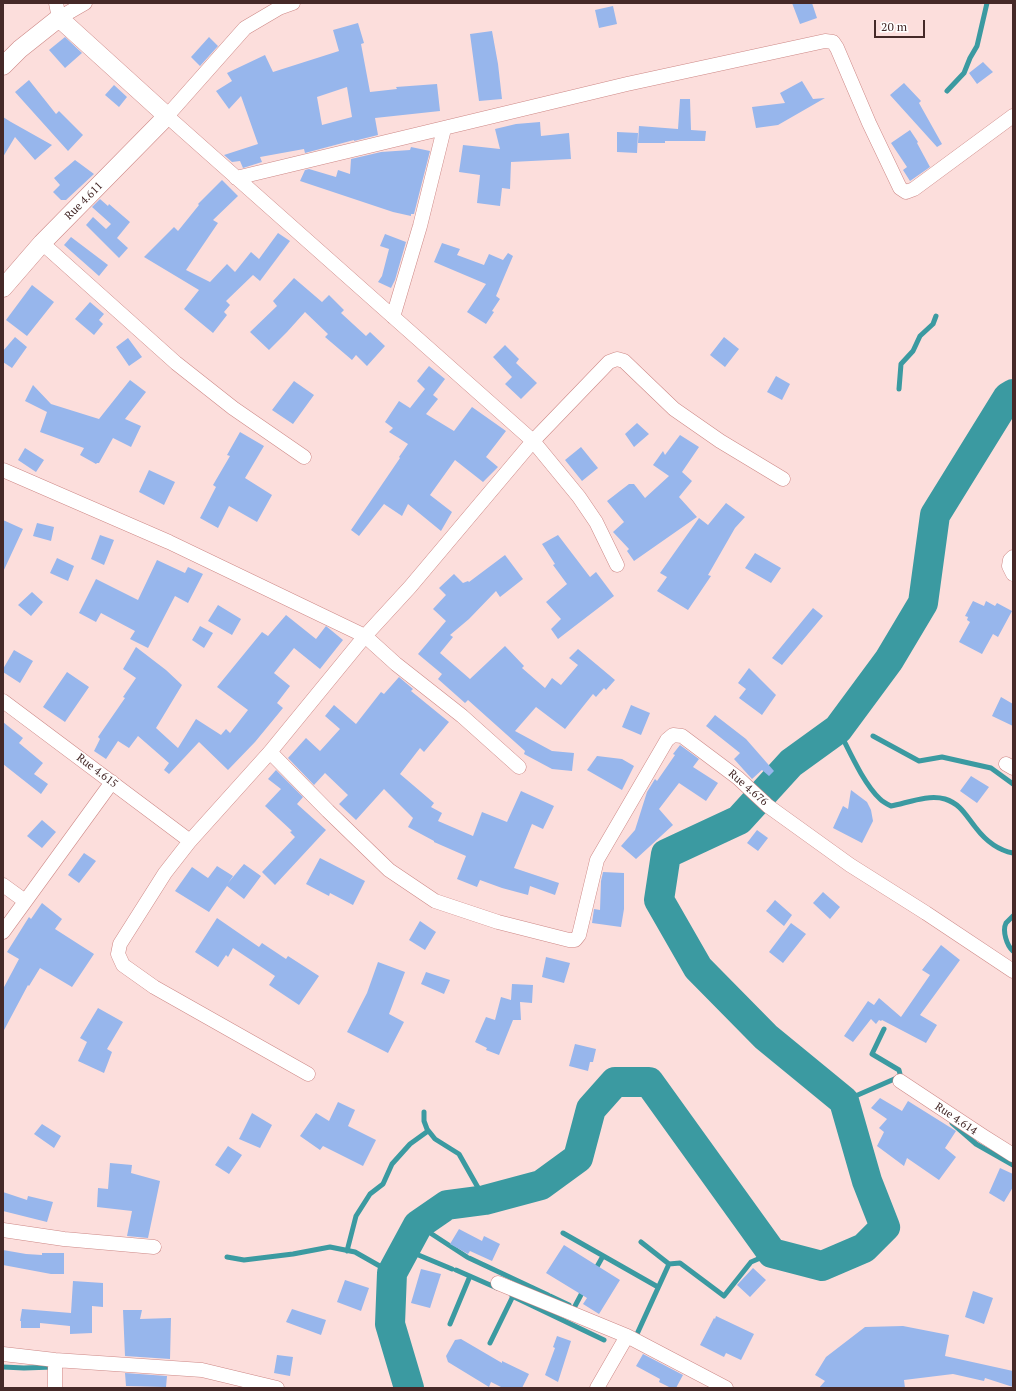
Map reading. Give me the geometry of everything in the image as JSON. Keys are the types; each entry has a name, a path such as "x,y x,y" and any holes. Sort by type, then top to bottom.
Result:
{"street":[{"path":"3,66 57,10 85,3"},
{"path":"167,116 245,28 279,8 293,3"},
{"path":"57,10 167,116 533,441 579,497 596,522 617,565"},
{"path":"236,178 627,84 825,41 832,42 837,48 872,129 900,188 906,192 914,189 1013,116"},
{"name":"Rue 4.611","path":"3,288 42,243 167,116"},
{"path":"393,317 420,226 444,129"},
{"path":"42,243 176,363 233,408 304,457"},
{"path":"308,1074 154,987 123,965 118,954 120,944 165,873 190,841 270,752 365,636 410,587 533,441 609,362 617,359 624,361 674,409 688,420 783,479"},
{"path":"3,470 169,542 365,636 396,664 462,716 519,767"},
{"path":"1013,557 1010,560 1009,566 1013,574"},
{"name":"Rue 4.615","path":"3,701 190,841"},
{"name":"Rue 4.676","path":"270,752 389,870 435,901 498,922 569,940 575,940 579,935 597,860 667,740 673,735 682,736 738,778 768,806 850,865 1013,971"},
{"path":"3,932 112,782"},
{"path":"3,885 25,901"},
{"name":"Rue 4.614","path":"900,1081 1013,1155"},
{"path":"3,1230 64,1239 154,1247"},
{"path":"498,1283 627,1336 726,1388"},
{"path":"597,1388 627,1336"},
{"path":"3,1354 55,1360 202,1370 277,1388"},
{"path":"55,1360 55,1388"}],"building":[{"path":"792,3 812,3 817,18 800,24"},
{"path":"613,6 617,24 599,28 595,10"},
{"path":"358,23 364,43 361,44 370,92 397,89 396,87 437,84 440,111 375,118 378,135 305,153 304,149 260,157 262,162 243,168 240,161 232,162 224,155 258,144 241,96 229,109 216,91 232,81 227,73 265,55 273,72 339,51 333,30","holes":["347,87 352,117 322,125 317,97"]},
{"path":"492,31 502,99 479,101 470,34"},
{"path":"65,37 82,53 65,68 49,50"},
{"path":"209,37 218,46 200,66 191,57"},
{"path":"983,62 993,72 977,84 969,73"},
{"path":"29,80 56,114 59,111 83,135 68,151 15,92"},
{"path":"802,81 813,99 825,98 778,125 756,128 752,107 785,103 780,93"},
{"path":"904,83 921,101 919,103 942,144 937,147 890,95"},
{"path":"114,85 127,97 119,107 105,95"},
{"path":"680,99 690,99 691,130 706,131 705,141 638,143 639,126 678,129"},
{"path":"3,117 52,145 35,160 15,137 3,157"},
{"path":"540,122 541,136 569,133 571,159 511,162 510,189 502,188 500,206 477,203 480,175 459,172 463,145 500,149 495,129 516,124"},
{"path":"910,130 918,142 917,143 930,167 910,181 903,170 907,167 891,143"},
{"path":"617,132 638,133 637,153 617,152"},
{"path":"411,147 430,151 414,214 411,214 411,216 393,212 300,181 305,170 309,169 336,177 338,170 350,174 351,159 381,152 410,150"},
{"path":"75,160 94,174 66,200 61,200 53,192 60,185 54,178"},
{"path":"222,180 238,196 213,220 218,223 186,270 210,282 227,264 235,272 251,252 259,259 278,233 290,241 260,281 253,275 226,301 230,305 224,312 227,315 213,333 184,309 199,290 144,257 174,227 178,231 199,205 198,204"},
{"path":"100,199 108,206 109,204 130,222 117,238 128,248 119,258 86,225 93,217 106,229 111,224 92,207"},
{"path":"385,234 406,242 395,280 391,288 378,282 382,276 389,249 380,246"},
{"path":"71,237 108,265 99,276 64,245"},
{"path":"442,243 460,249 457,255 484,265 489,254 503,260 508,253 513,256 496,296 500,299 486,324 467,312 486,284 434,262"},
{"path":"294,278 322,302 329,295 344,310 341,313 366,336 370,332 385,346 367,366 356,355 352,360 325,337 328,334 305,312 269,350 250,332 277,306 273,301"},
{"path":"32,285 54,302 27,336 6,320"},
{"path":"90,302 104,314 99,320 103,324 94,335 75,319"},
{"path":"15,337 27,347 12,368 3,362 3,351"},
{"path":"724,337 739,349 725,367 710,355"},
{"path":"128,338 142,357 129,366 116,347"},
{"path":"505,345 519,359 516,363 537,383 521,399 505,384 512,377 493,357"},
{"path":"429,366 445,379 433,395 438,399 426,414 454,431 472,407 506,431 486,457 498,467 483,482 455,460 430,495 452,512 441,531 408,504 402,516 384,504 359,536 351,530 408,444 389,432 393,428 385,422 399,401 410,408 425,389 417,381"},
{"path":"776,376 790,384 782,400 767,392"},
{"path":"130,380 146,392 125,419 141,426 131,447 113,438 99,463 96,464 80,455 84,448 40,432 47,412 25,401 33,385 51,404 99,419"},
{"path":"294,381 314,395 293,424 272,410"},
{"path":"637,423 649,434 634,447 625,434"},
{"path":"240,432 264,446 245,478 272,495 257,522 229,506 218,528 200,518 216,487 213,485 230,456 227,455"},
{"path":"680,435 699,447 682,472 692,481 679,497 697,517 634,561 627,551 629,549 613,532 624,522 607,501 629,484 634,484 645,498 669,476 653,465 663,451 665,455"},
{"path":"581,447 598,468 582,481 565,460"},
{"path":"25,448 44,460 36,472 18,460"},
{"path":"149,470 175,482 164,505 139,492"},
{"path":"726,503 745,517 735,528 708,575 711,576 688,610 657,591 667,577 660,573 699,518 708,525"},
{"path":"3,520 23,529 3,572"},
{"path":"37,523 54,527 51,541 33,536"},
{"path":"100,535 114,540 104,565 91,559"},
{"path":"558,535 590,577 596,572 614,596 558,639 551,629 561,619 546,602 567,584 553,565 555,564 542,544"},
{"path":"755,553 781,568 771,583 745,568"},
{"path":"505,555 523,579 500,597 496,591 469,619 450,635 453,637 440,653 470,679 505,646 524,666 522,668 545,688 552,678 561,685 578,665 569,658 578,649 615,680 606,690 604,688 596,697 593,694 565,729 536,707 515,731 552,751 574,753 572,771 552,769 524,754 525,751 468,700 465,703 438,679 442,674 418,654 446,621 433,609 446,595 439,588 454,574 463,583 469,582"},
{"path":"57,558 74,566 68,581 50,573"},
{"path":"157,560 185,573 188,567 203,574 188,603 175,596 148,648 130,639 135,631 101,613 96,622 79,613 96,579 138,600"},
{"path":"32,592 43,602 31,616 18,605"},
{"path":"973,601 984,606 986,601 995,606 997,603 1012,611 998,637 993,634 982,654 959,642 970,622 967,620 968,617 965,616"},
{"path":"218,605 241,619 232,635 208,621"},
{"path":"813,608 823,616 782,665 772,658"},
{"path":"286,615 316,639 326,626 343,640 320,669 294,648 274,673 290,686 277,703 283,708 255,742 228,770 199,742 169,774 164,770 169,763 138,736 129,748 118,741 106,759 94,751 100,739 98,737 125,698 123,697 136,678 123,669 136,647 166,670 182,685 156,728 178,748 196,719 221,735 226,729 230,733 248,710 217,687 262,632 268,636"},
{"path":"200,626 213,633 204,648 192,640"},
{"path":"14,650 33,661 20,683 3,672 3,669"},
{"path":"749,668 776,695 762,715 739,698 746,689 738,683"},
{"path":"67,672 89,687 65,722 43,707"},
{"path":"399,677 413,689 411,691 449,722 424,752 420,748 400,774 434,803 431,807 442,813 438,821 473,836 482,812 507,822 521,791 554,806 543,829 532,824 514,868 559,883 555,895 530,886 528,895 480,880 477,887 457,879 466,856 434,842 408,827 413,818 384,789 356,820 339,804 348,795 325,773 314,785 288,758 306,738 320,751 340,729 325,716 334,705 356,724 381,692 384,694"},
{"path":"1001,697 1013,704 1013,726 992,716"},
{"path":"631,705 650,713 641,735 622,727"},
{"path":"715,715 746,739 774,771 769,776 762,770 752,779 734,759 740,753 706,726"},
{"path":"3,722 23,738 19,743 43,763 34,774 48,784 41,794 3,764"},
{"path":"680,745 699,759 693,767 718,783 706,801 679,783 659,809 673,825 636,859 621,846 635,830 647,792 655,779 657,781"},
{"path":"597,756 622,759 634,766 622,790 587,770"},
{"path":"276,770 303,797 297,804 326,830 275,885 262,872 295,837 290,832 292,831 265,806 281,789 268,779"},
{"path":"971,776 989,787 977,803 960,791"},
{"path":"851,790 867,802 871,810 873,821 862,843 833,828 843,806 848,809"},
{"path":"42,820 56,832 42,848 27,836"},
{"path":"757,830 768,838 758,851 747,843"},
{"path":"84,853 96,861 79,883 68,875"},
{"path":"320,858 365,881 353,905 330,893 329,896 306,884"},
{"path":"244,864 261,876 244,899 227,886 209,912 175,891 192,867 208,878 217,866 233,876 228,883"},
{"path":"603,872 624,873 624,909 621,927 592,923 594,909 600,910 601,881"},
{"path":"823,892 840,907 830,919 813,903"},
{"path":"775,900 792,915 784,926 766,911"},
{"path":"42,903 62,919 55,929 94,954 72,987 40,968 29,986 28,985 3,1032 3,989 19,959 7,952 29,917 31,919"},
{"path":"217,918 259,947 262,943 286,959 288,956 319,976 299,1005 269,985 275,976 233,948 228,957 226,955 218,967 195,952"},
{"path":"420,921 436,932 425,950 409,940"},
{"path":"791,923 806,934 783,963 769,952"},
{"path":"941,945 960,960 920,1015 937,1025 926,1043 882,1020 879,1020 876,1024 871,1019 853,1042 844,1036 868,1001 874,1005 879,998 901,1017 930,975 922,970"},
{"path":"546,957 570,963 564,983 542,977"},
{"path":"378,962 405,972 389,1014 404,1022 388,1053 347,1032 367,993"},
{"path":"426,972 450,980 444,994 421,984"},
{"path":"512,984 533,985 532,1003 520,1002 521,1020 513,1020 499,1055 486,1050 487,1048 475,1042 486,1017 495,1020 501,997 511,1000"},
{"path":"98,1008 123,1022 107,1049 112,1052 104,1073 78,1061 87,1042 80,1038"},
{"path":"575,1044 596,1049 593,1062 590,1062 588,1071 569,1066"},
{"path":"880,1098 902,1111 908,1101 956,1131 945,1148 956,1157 939,1180 907,1158 904,1166 877,1146 884,1132 879,1128 887,1119 871,1108"},
{"path":"338,1102 355,1110 348,1126 376,1140 363,1166 323,1146 320,1150 300,1136 316,1113 329,1121"},
{"path":"252,1113 272,1125 260,1148 239,1139"},
{"path":"42,1124 61,1136 54,1148 34,1134"},
{"path":"228,1146 242,1155 229,1174 215,1165"},
{"path":"110,1163 132,1165 131,1173 160,1181 148,1238 127,1236 132,1211 97,1207 98,1188 108,1189"},
{"path":"1000,1168 1013,1174 1013,1187 1004,1202 989,1193"},
{"path":"3,1192 27,1200 28,1196 53,1202 47,1222 3,1211"},
{"path":"459,1229 482,1241 484,1236 500,1244 492,1261 470,1251 468,1254 450,1244"},
{"path":"564,1245 620,1280 599,1314 583,1304 587,1298 546,1273"},
{"path":"3,1250 42,1255 42,1253 64,1253 64,1274 51,1274 3,1265"},
{"path":"753,1268 766,1280 750,1297 737,1285"},
{"path":"421,1269 441,1274 430,1308 411,1303"},
{"path":"345,1280 369,1288 361,1311 337,1302"},
{"path":"73,1281 103,1283 103,1307 92,1306 92,1333 70,1334 70,1326 40,1323 40,1328 21,1328 20,1321 22,1309 71,1313"},
{"path":"973,1291 993,1298 984,1324 965,1317"},
{"path":"292,1309 326,1320 321,1335 286,1322"},
{"path":"123,1310 142,1310 140,1319 171,1318 170,1359 125,1356"},
{"path":"716,1316 754,1334 741,1360 726,1353 724,1357 700,1345"},
{"path":"903,1326 949,1335 945,1356 1013,1371 1013,1387 985,1378 984,1381 953,1374 904,1380 905,1388 819,1388 825,1381 815,1375 826,1357 865,1327"},
{"path":"557,1336 571,1341 558,1382 545,1375 555,1348 553,1347"},
{"path":"461,1339 502,1363 502,1361 529,1374 522,1388 503,1388 491,1382 489,1387 448,1362 446,1356 455,1340"},
{"path":"643,1354 683,1375 676,1388 671,1388 659,1382 660,1379 636,1366"},
{"path":"277,1355 293,1357 290,1376 274,1373"},
{"path":"125,1373 167,1376 166,1387 126,1386"}],"waterway":[{"path":"947,91 964,73 977,46 987,3"},
{"path":"899,389 901,364 913,351 920,336 933,324 936,316"},
{"path":"409,1388 390,1324 392,1273 418,1225 447,1205 485,1200 541,1185 578,1158 591,1109 615,1082 649,1082 772,1253 822,1266 864,1248 885,1227 867,1181 844,1101 766,1037 698,968 659,900 666,854 739,820 791,763 838,729 889,660 923,603 935,515 1008,397 1013,394"},
{"path":"838,729 862,775 882,801 891,806 932,798 951,801 963,811 988,841 1002,850 1013,853"},
{"path":"873,736 919,761 942,757 991,768 1013,784"},
{"path":"1013,916 1005,926 1007,942 1013,951"},
{"path":"844,1101 899,1077 899,1070 872,1054 884,1029"},
{"path":"424,1112 424,1121 427,1129 435,1139 459,1154 485,1200"},
{"path":"952,1123 976,1144 1013,1165"},
{"path":"347,1251 356,1216 370,1194 383,1184 392,1164 410,1144 428,1131 427,1129"},
{"path":"418,1225 467,1257"},
{"path":"563,1233 658,1287"},
{"path":"641,1242 669,1264 680,1263 724,1296 751,1262 772,1253"},
{"path":"227,1257 244,1260 293,1254 330,1247 355,1252 392,1273"},
{"path":"404,1249 452,1269"},
{"path":"594,1272 603,1256"},
{"path":"469,1258 548,1295"},
{"path":"637,1334 669,1264"},
{"path":"456,1270 497,1288"},
{"path":"450,1324 470,1276"},
{"path":"574,1308 584,1289"},
{"path":"512,1296 604,1340"},
{"path":"490,1343 513,1296"},
{"path":"550,1296 569,1305"},
{"path":"3,1367 53,1367"}]}
